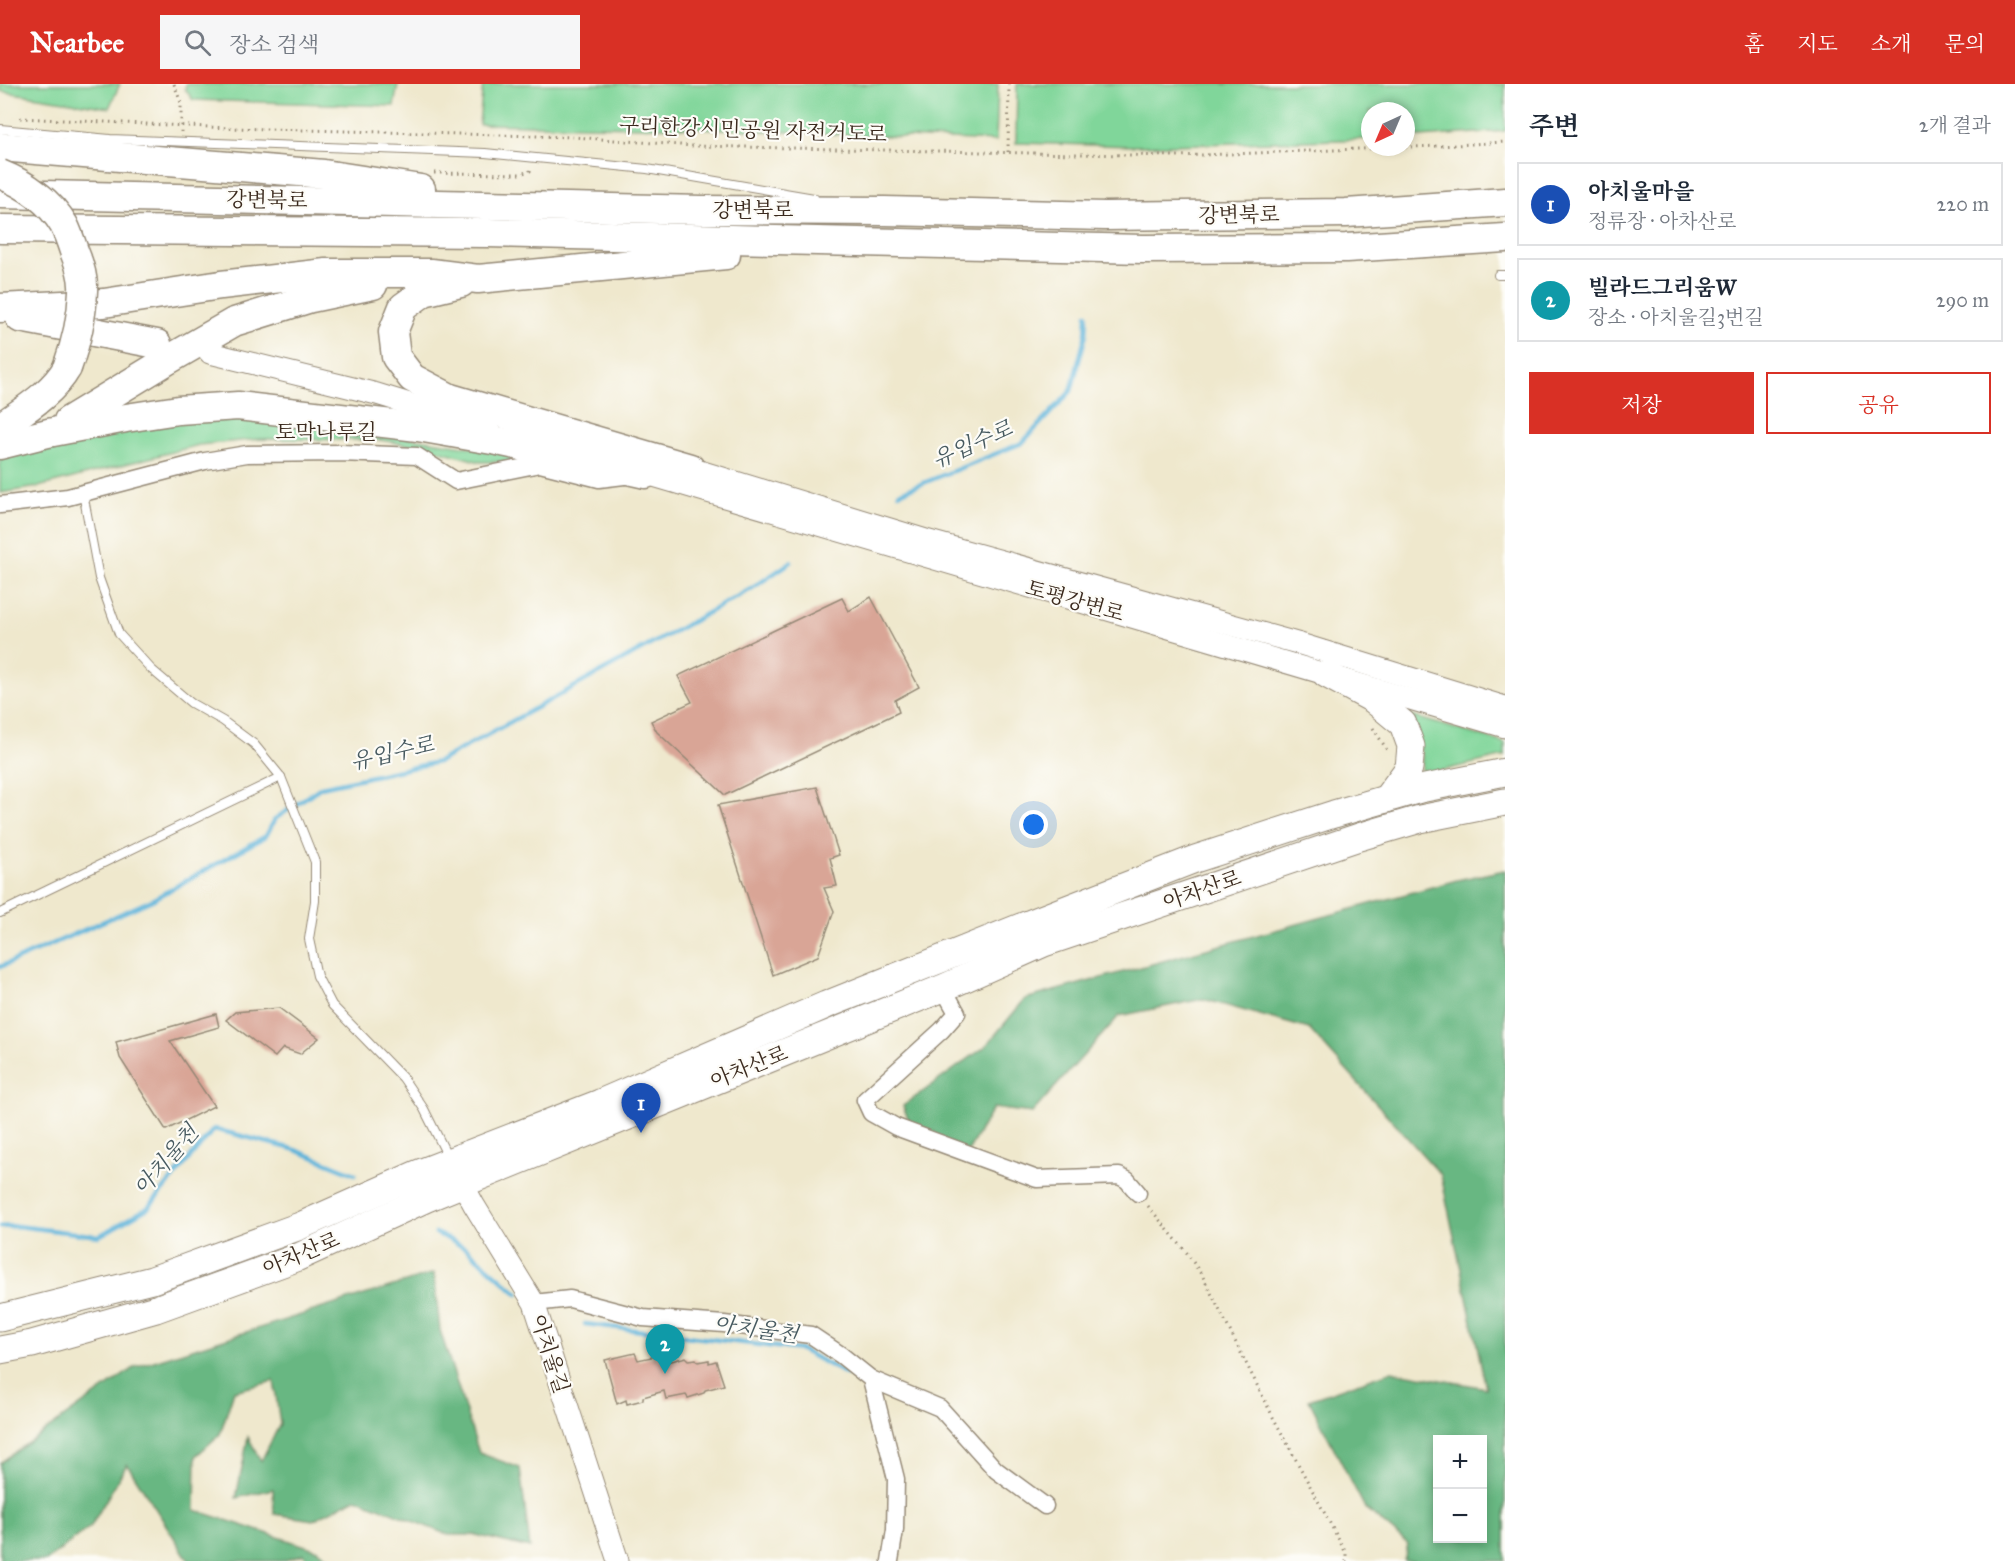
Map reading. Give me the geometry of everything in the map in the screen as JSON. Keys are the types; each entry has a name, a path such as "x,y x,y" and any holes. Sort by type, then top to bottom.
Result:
{"highway":[{"path":"0,147 324,174 533,206"},
{"path":"0,174 17,181 48,204 64,225 78,259 83,288 75,346 63,375 41,397 0,426"},
{"name":"강변북로","path":"0,194 1105,216 1346,213 1505,202"},
{"name":"강변북로","path":"0,229 488,233 1143,249 1323,248 1505,238"},
{"path":"690,468 450,398 412,378 396,357 393,332 403,307 424,292 478,279 849,243"},
{"path":"0,308 104,303 221,285 326,273 431,273 478,279"},
{"path":"48,433 234,322 311,298 431,273"},
{"path":"0,314 158,344"},
{"path":"0,445 48,433 178,410 238,406 418,427 498,441 646,474"}],"main road":[{"path":"1326,674 1374,700 1403,724 1411,746 1409,768 1386,799"},
{"name":"아차산로","path":"0,1350 32,1344 156,1309 296,1258 427,1198 457,1173 600,1103 826,1005 1047,916 1196,859 1386,799 1420,789 1505,772"},
{"name":"아차산로","path":"0,1318 152,1280 300,1226 417,1174 457,1173 943,988 1044,943 1359,837 1420,819 1505,802"}],"street":[{"name":"토평강변로","path":"210,353 377,394 1505,727"},
{"name":"토막나루길","path":"0,505 35,502 83,493 206,461 247,454 340,453 417,456 456,481 540,464 599,479 646,474"},
{"path":"646,474 690,468"},
{"name":"토평강변로","path":"690,468 926,540 1297,643 1505,707"},
{"path":"943,988 957,1013 942,1030 865,1100 871,1113 896,1127 1037,1179 1119,1176 1127,1180 1137,1193"},
{"name":"아치울길","path":"457,1173 534,1303 618,1561"},
{"path":"534,1303 570,1299 643,1318 724,1324 811,1335 871,1379 940,1408 996,1470 1045,1506"},
{"path":"871,1379 896,1479 895,1530 890,1561"}],"lane":[{"path":"0,129 110,139 496,154 648,169 885,211"},
{"path":"83,493 99,578 119,634 151,669 191,703 223,721 254,744 283,779 315,862 315,901 309,939 317,976 332,1005 403,1078 424,1109 457,1173"},
{"path":"0,913 283,779"}],"path":[{"path":"174,84 181,103 181,124"},
{"path":"1008,152 1009,84"},
{"name":"구리한강시민공원 자전거도로","path":"11,117 254,128 574,136 693,146 1176,156 1505,142"},
{"path":"1137,1193 1187,1253 1203,1277 1273,1417 1346,1553 1346,1561"}],"green space":[{"path":"0,84 120,84 109,108 0,91"},
{"path":"186,84 398,84 394,106 193,100 185,89"},
{"path":"483,84 998,84 996,141 700,128 479,124"},
{"path":"1017,84 1505,84 1505,131 1415,137 1415,102 1361,102 1361,139 1136,146 1016,143"},
{"path":"247,412 540,458 515,462 480,462 437,450 381,440 260,439 199,445 38,487 0,493 0,450"},
{"path":"1408,715 1505,743 1505,756 1422,775 1422,754"},
{"path":"1505,870 1505,1561 1404,1561 1408,1544 1365,1508 1309,1400 1392,1371 1486,1388 1441,1175 1309,1029 1203,999 1119,1016 1032,1113 993,1108 964,1158 914,1134 903,1106 986,1046 1025,999 1457,880"},
{"path":"434,1273 440,1330 479,1453 520,1468 530,1548 476,1535 448,1535 356,1498 313,1520 274,1514 273,1489 236,1498 248,1437 261,1461 280,1424 274,1381 234,1391 220,1434 196,1456 195,1510 318,1550 333,1561 308,1561 304,1554 283,1561 189,1561 127,1464 91,1526 46,1561 0,1561 0,1463 135,1367"}],"building":[{"path":"871,597 919,687 895,700 899,712 725,795 657,732 651,721 692,702 678,676 842,598 849,611"},
{"path":"817,787 839,855 830,858 837,886 824,888 834,911 818,956 773,975 718,805"},
{"path":"279,1008 319,1038 300,1054 283,1048 275,1057 226,1020 235,1012"},
{"path":"216,1014 219,1027 170,1041 214,1106 166,1130 120,1058 116,1042"},
{"path":"635,1353 638,1360 656,1356 658,1360 666,1357 668,1362 686,1357 689,1360 696,1359 698,1362 716,1361 724,1385 688,1398 686,1395 666,1399 664,1391 643,1397 643,1400 627,1404 626,1400 617,1404 605,1360"}],"waterway":[{"name":"유입수로","path":"899,493 1022,443 1071,391 1086,334 1087,314"},
{"name":"유입수로","path":"0,967 152,900 266,836 275,819 321,787 438,762 751,589 791,562"},
{"name":"아치울천","path":"0,1227 17,1226 99,1236 148,1208 214,1129 293,1149 355,1174"},
{"name":"아치울천","path":"436,1233 466,1248 518,1294"},
{"name":"아치울천","path":"585,1324 801,1350 846,1374"}],"place":[{"name":"아치울마을","path":"641,1133"},
{"name":"빌라드그리움W","path":"665,1374"}]}
